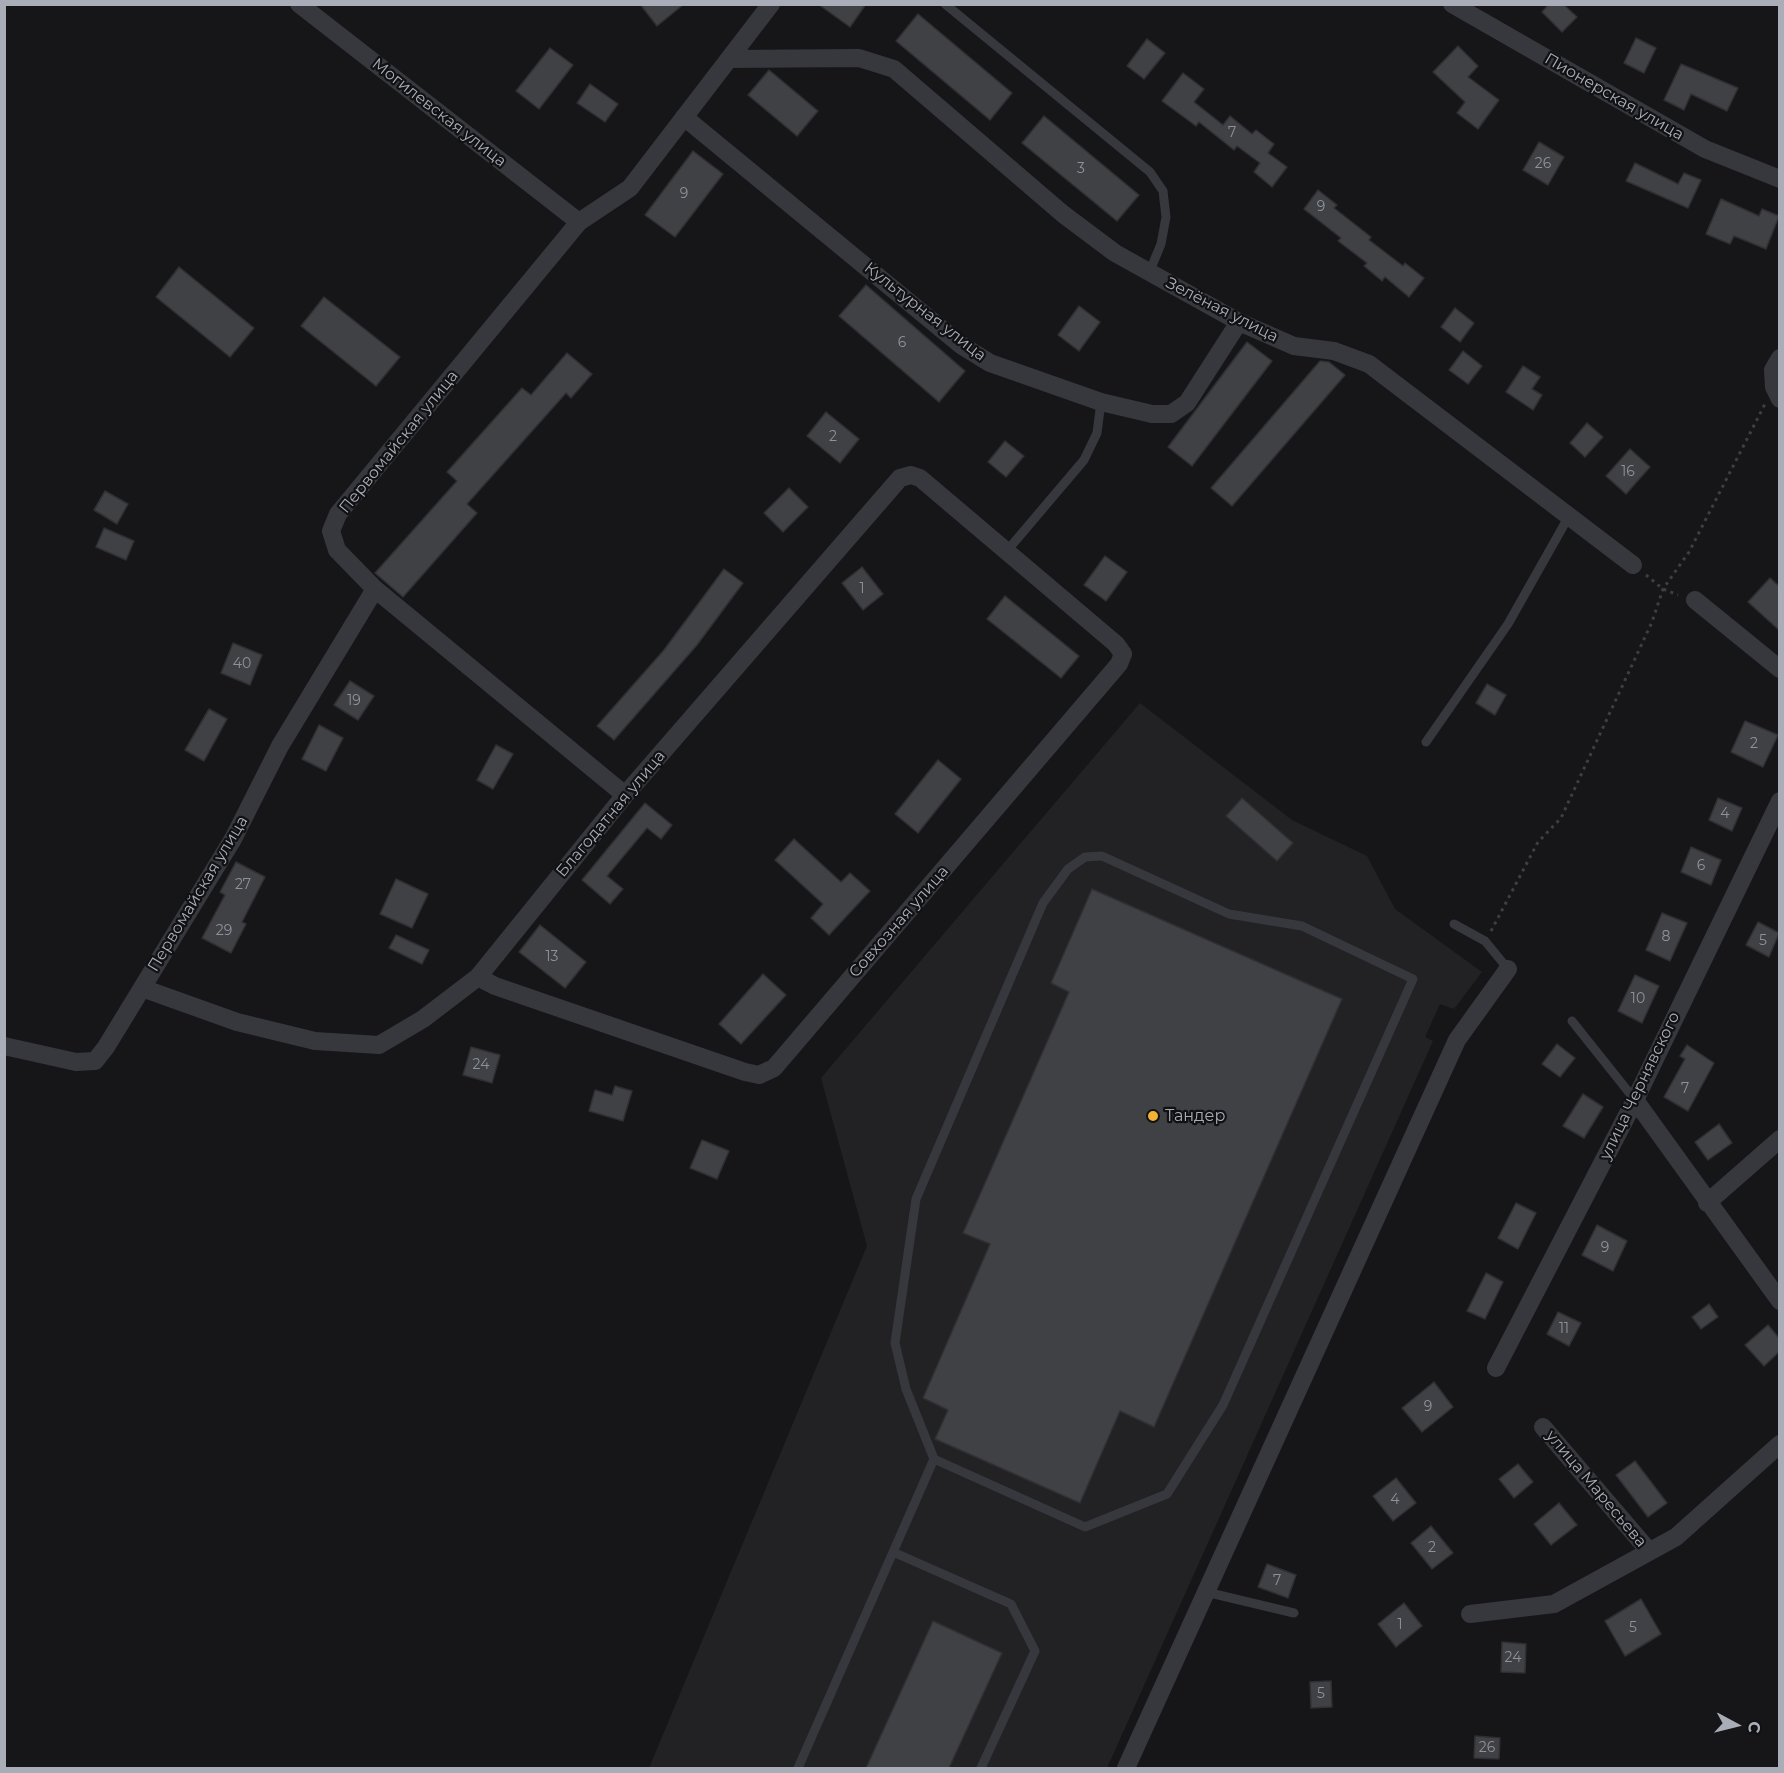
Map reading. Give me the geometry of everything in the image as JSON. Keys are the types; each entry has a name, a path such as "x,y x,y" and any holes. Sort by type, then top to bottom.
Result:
{"street":[{"name":"Могилевская улица","path":"298,4 579,222"},
{"name":"Первомайская улица","path":"4,1046 76,1062 95,1061 106,1047 233,839 280,747 375,589 337,550 331,531 338,514 579,222 630,188 771,4"},
{"name":"Пионерская улица","path":"1452,4 1705,149 1779,179"},
{"path":"729,59 859,58 894,69 1063,214 1115,253 1149,273"},
{"name":"Культурная улица","path":"684,117 962,345 990,363 1101,402 1152,414 1171,414 1187,403 1239,322"},
{"name":"Зелёная улица","path":"1149,273 1239,322 1294,346 1334,351 1369,364 1633,565"},
{"path":"1777,393 1773,370 1779,358"},
{"name":"Благодатная улица","path":"142,988 237,1022 315,1041 378,1045 423,1019 478,977 625,795 900,478 911,475 920,478 1006,552"},
{"name":"Совхозная улица","path":"478,977 495,986 745,1072 759,1075 774,1068 1119,664 1123,654 1116,644 1006,552"},
{"path":"375,589 625,795"},
{"path":"1695,600 1779,669"},
{"name":"улица Чернявского","path":"1496,1368 1635,1100 1779,801"},
{"path":"1126,1768 1457,1040 1508,969"},
{"path":"1635,1100 1779,1301"},
{"path":"1707,1203 1779,1139"},
{"name":"улица Маресьева","path":"1543,1427 1649,1551"},
{"path":"1470,1614 1554,1604 1676,1537 1779,1444"}],"lane":[{"name":"Зелёная улица","path":"945,4 1150,172 1163,191 1166,217 1161,244 1149,273"},
{"path":"1006,552 1084,460 1097,433 1101,402"},
{"path":"1426,742 1508,624 1569,516"},
{"path":"798,1768 934,1459 906,1389 895,1343 916,1199 1043,903 1068,868 1084,857 1102,856 1229,914 1302,926 1413,979 1224,1405 1167,1494 1085,1527 934,1459"},
{"path":"1454,924 1485,941 1508,969"},
{"path":"1572,1021 1635,1100"},
{"path":"893,1552 1011,1604 1035,1651 981,1768"},
{"path":"1206,1592 1294,1613"}],"path":[{"path":"1485,941 1538,842 1561,818 1652,622 1663,590 1689,552 1777,393"},
{"path":"1633,565 1663,590 1695,600"}],"shaded area":[{"path":"1140,703 1292,820 1367,856 1395,909 1482,972 1454,1009 1440,1004 1425,1037 1433,1041 1107,1768 649,1768 867,1246 821,1078"}],"building":[{"path":"640,4 684,4 657,26"},
{"path":"818,4 866,4 850,27"},
{"path":"1549,4 1563,4 1577,17 1562,32 1542,12"},
{"path":"918,14 1012,93 990,120 896,41"},
{"path":"1636,38 1656,48 1644,73 1624,63"},
{"path":"1147,39 1165,53 1144,79 1127,66"},
{"path":"1458,46 1478,66 1468,77 1499,100 1478,129 1457,113 1465,102 1433,72"},
{"path":"550,48 573,65 539,109 516,91"},
{"path":"1681,64 1738,88 1727,111 1691,94 1684,110 1664,100"},
{"path":"769,70 818,111 797,136 748,95"},
{"path":"1183,73 1204,89 1194,102 1223,125 1230,116 1252,134 1256,130 1274,144 1268,153 1287,167 1272,187 1254,172 1260,163 1237,146 1234,150 1199,122 1196,126 1162,101"},
{"path":"590,84 618,104 605,122 577,103"},
{"path":"1044,116 1139,195 1117,221 1022,143"},
{"path":"1539,142 1564,157 1548,185 1523,170"},
{"path":"693,151 723,174 675,237 645,215"},
{"path":"1635,163 1678,184 1684,173 1701,180 1688,208 1626,181"},
{"path":"1318,190 1337,205 1334,208 1371,237 1369,240 1403,266 1405,263 1424,278 1409,297 1385,277 1382,281 1364,266 1367,263 1338,241 1341,238 1304,209"},
{"path":"1721,199 1759,216 1762,209 1779,216 1766,249 1734,236 1730,244 1706,234"},
{"path":"179,267 254,328 230,357 156,297"},
{"path":"866,285 965,371 939,402 839,316"},
{"path":"324,297 400,357 376,386 301,326"},
{"path":"1079,306 1100,322 1079,351 1058,335"},
{"path":"1455,308 1474,323 1460,342 1441,327"},
{"path":"1247,342 1272,361 1192,466 1168,447"},
{"path":"1463,351 1482,366 1468,384 1449,370"},
{"path":"567,353 592,374 571,398 566,393 467,504 477,513 403,597 375,573 457,481 447,472 522,388 531,395"},
{"path":"1320,361 1329,362 1345,375 1232,506 1211,488"},
{"path":"1523,366 1540,377 1532,389 1542,395 1533,410 1506,392"},
{"path":"826,412 859,439 840,463 807,436"},
{"path":"1587,423 1603,437 1585,457 1570,443"},
{"path":"1005,441 1024,456 1006,477 988,462"},
{"path":"1630,449 1650,467 1626,494 1606,476"},
{"path":"789,488 808,507 783,532 764,513"},
{"path":"105,491 128,504 117,524 94,510"},
{"path":"104,528 134,541 126,560 96,547"},
{"path":"1105,556 1127,572 1106,601 1084,585"},
{"path":"862,567 883,594 863,610 842,583"},
{"path":"724,569 743,583 697,645 614,740 597,726 664,650"},
{"path":"1770,578 1779,586 1779,630 1748,602"},
{"path":"1005,596 1079,656 1061,678 987,619"},
{"path":"233,643 262,655 250,685 221,673"},
{"path":"350,681 374,696 358,720 334,705"},
{"path":"1487,684 1506,695 1495,715 1476,703"},
{"path":"209,709 227,719 204,761 185,750"},
{"path":"1745,721 1778,735 1763,767 1731,752"},
{"path":"319,725 343,738 326,771 302,759"},
{"path":"496,745 513,754 493,789 477,780"},
{"path":"938,760 961,779 918,833 895,814"},
{"path":"1242,798 1293,843 1277,861 1226,816"},
{"path":"1718,798 1742,808 1732,831 1709,820"},
{"path":"645,803 672,825 661,839 647,828 607,876 623,889 610,904 582,880"},
{"path":"794,839 841,882 850,873 870,891 829,935 811,918 823,904 775,860"},
{"path":"1691,847 1721,860 1711,885 1681,872"},
{"path":"236,862 265,877 242,922 246,924 231,953 202,938 225,895 220,892"},
{"path":"396,879 428,894 412,928 380,914"},
{"name":"Тандер","path":"1092,889 1342,999 1154,1427 1120,1411 1080,1503 935,1439 948,1410 923,1398 990,1244 963,1233 1069,992 1051,983"},
{"path":"1662,913 1687,923 1670,961 1646,950"},
{"path":"1758,922 1779,933 1769,957 1746,945"},
{"path":"540,925 586,962 565,988 519,952"},
{"path":"396,935 429,950 422,964 389,948"},
{"path":"763,974 786,995 741,1044 719,1024"},
{"path":"1635,975 1659,986 1642,1023 1618,1011"},
{"path":"1557,1044 1575,1058 1560,1077 1542,1064"},
{"path":"1687,1045 1714,1063 1688,1111 1664,1097 1685,1059 1680,1056"},
{"path":"471,1047 500,1055 492,1083 463,1075"},
{"path":"615,1086 632,1091 623,1121 589,1111 595,1090 612,1095"},
{"path":"1583,1094 1603,1107 1584,1138 1563,1126"},
{"path":"1719,1124 1732,1143 1708,1160 1695,1142"},
{"path":"702,1140 729,1151 717,1179 690,1168"},
{"path":"1516,1203 1536,1213 1518,1249 1498,1238"},
{"path":"1597,1225 1627,1241 1613,1271 1582,1255"},
{"path":"1486,1273 1503,1282 1485,1319 1467,1311"},
{"path":"1709,1304 1718,1317 1701,1329 1692,1317"},
{"path":"1558,1312 1581,1323 1569,1346 1547,1334"},
{"path":"1768,1325 1779,1338 1779,1352 1764,1366 1745,1345"},
{"path":"1434,1382 1453,1407 1422,1432 1402,1408"},
{"path":"1635,1461 1667,1503 1648,1517 1616,1475"},
{"path":"1518,1464 1533,1482 1514,1498 1499,1479"},
{"path":"1396,1478 1416,1503 1393,1521 1373,1496"},
{"path":"1559,1503 1577,1525 1551,1545 1534,1524"},
{"path":"1431,1526 1453,1553 1432,1569 1411,1543"},
{"path":"1267,1564 1296,1575 1288,1598 1258,1587"},
{"path":"1641,1599 1661,1634 1625,1656 1605,1621"},
{"path":"1404,1603 1422,1626 1396,1647 1378,1624"},
{"path":"933,1621 1002,1653 949,1768 866,1768"},
{"path":"1502,1642 1526,1644 1525,1673 1501,1672"},
{"path":"1331,1681 1332,1707 1311,1708 1310,1682"},
{"path":"1475,1736 1500,1738 1499,1759 1474,1758"}],"place":[{"name":"Тандер","path":"1153,1116"}]}
